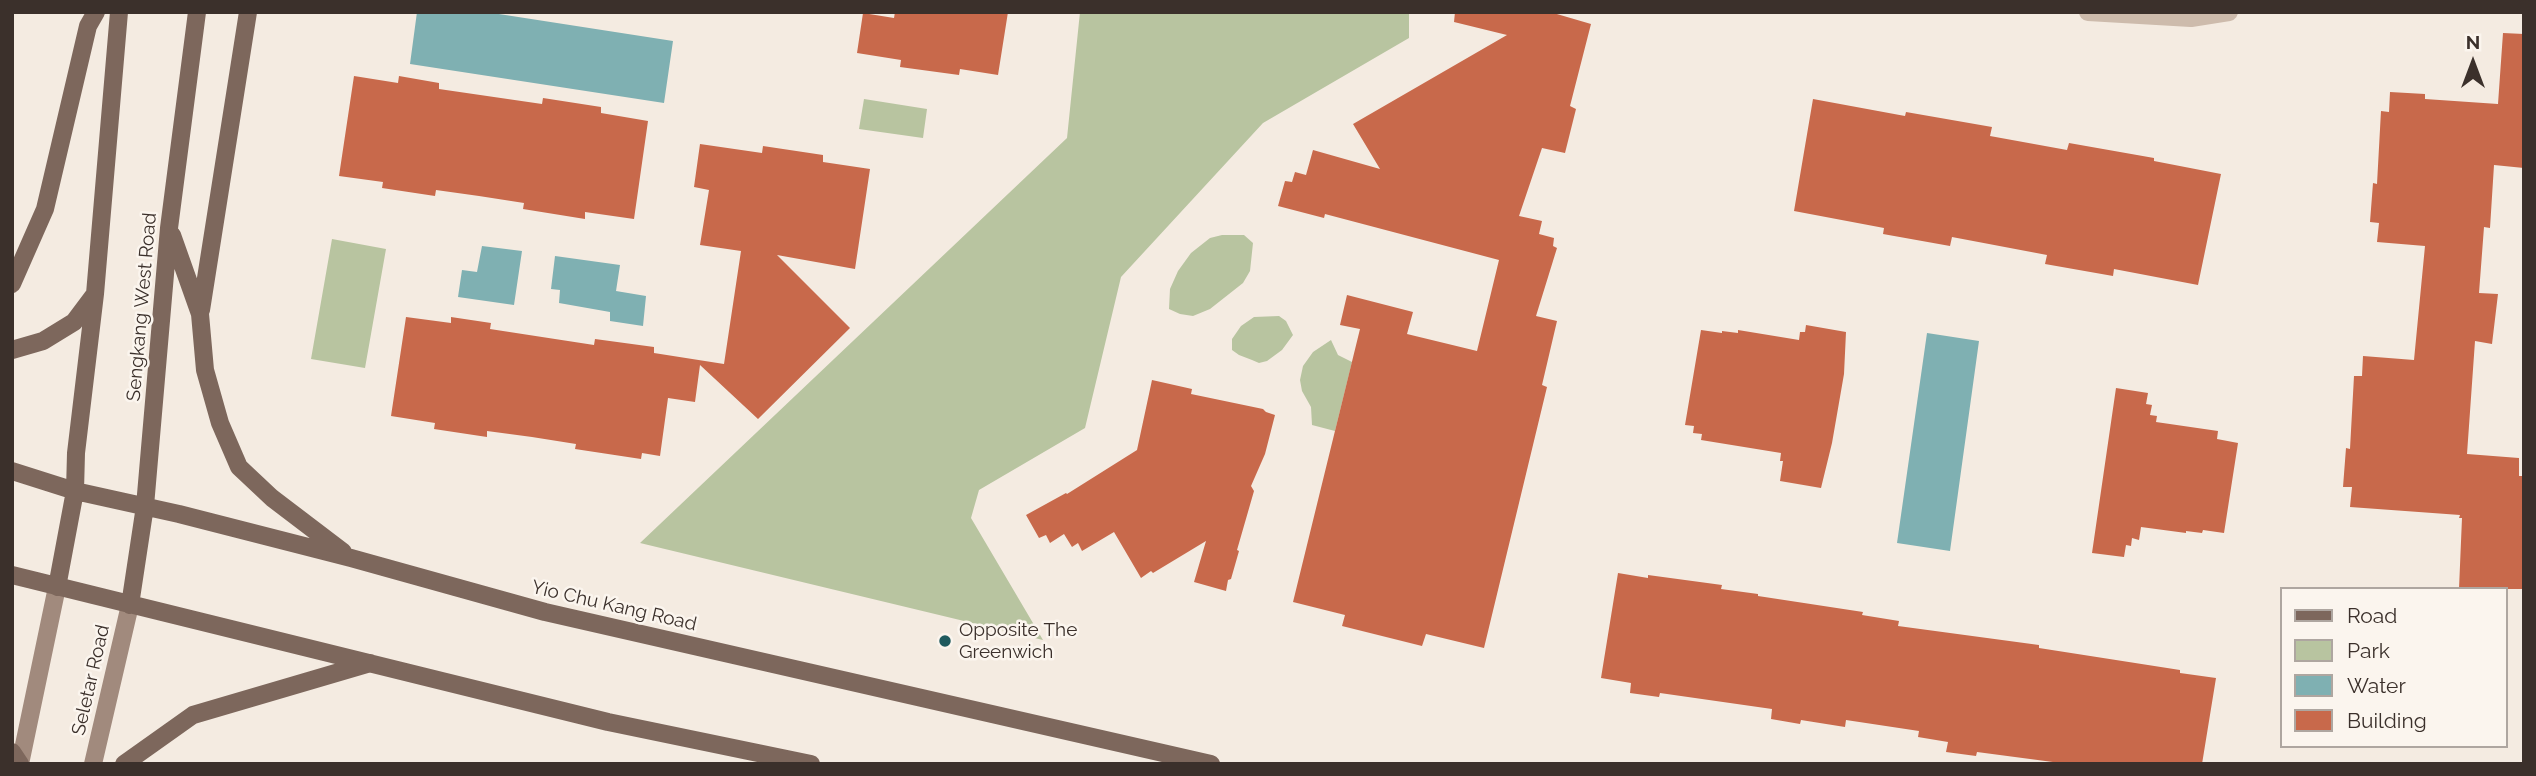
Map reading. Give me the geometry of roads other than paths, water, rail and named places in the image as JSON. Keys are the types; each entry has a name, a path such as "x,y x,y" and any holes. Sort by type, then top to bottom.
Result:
{"main road":[{"path":"12,284 45,209 88,26 96,12"},
{"path":"57,587 75,491 76,453 95,294 119,12"},
{"name":"Sengkang West Road","path":"130,605 145,506 169,228 197,12"},
{"path":"248,12 200,314 205,370 220,423 239,467 272,498 351,558"},
{"path":"169,228 200,314"},
{"path":"12,350 43,341 74,322 95,294"},
{"name":"Yio Chu Kang Road","path":"12,471 75,491 351,558 545,612 1211,764"},
{"path":"12,575 608,722 811,764"},
{"path":"124,764 192,715 373,662"},
{"path":"12,752 20,764"}],"street":[{"path":"2088,12 2192,18 2229,12"},
{"path":"20,764 57,587"},
{"name":"Seletar Road","path":"93,764 130,605"}],"water":[{"path":"417,12 486,12 673,41 664,103 410,64"},
{"path":"482,246 522,251 514,305 458,297 462,270 477,272"},
{"path":"555,256 620,265 616,291 646,296 643,326 610,321 610,312 559,303 560,290 551,289"},
{"path":"1927,333 1979,341 1950,551 1897,543"}],"place":[{"name":"Opposite The Greenwich","path":"945,641"}]}
